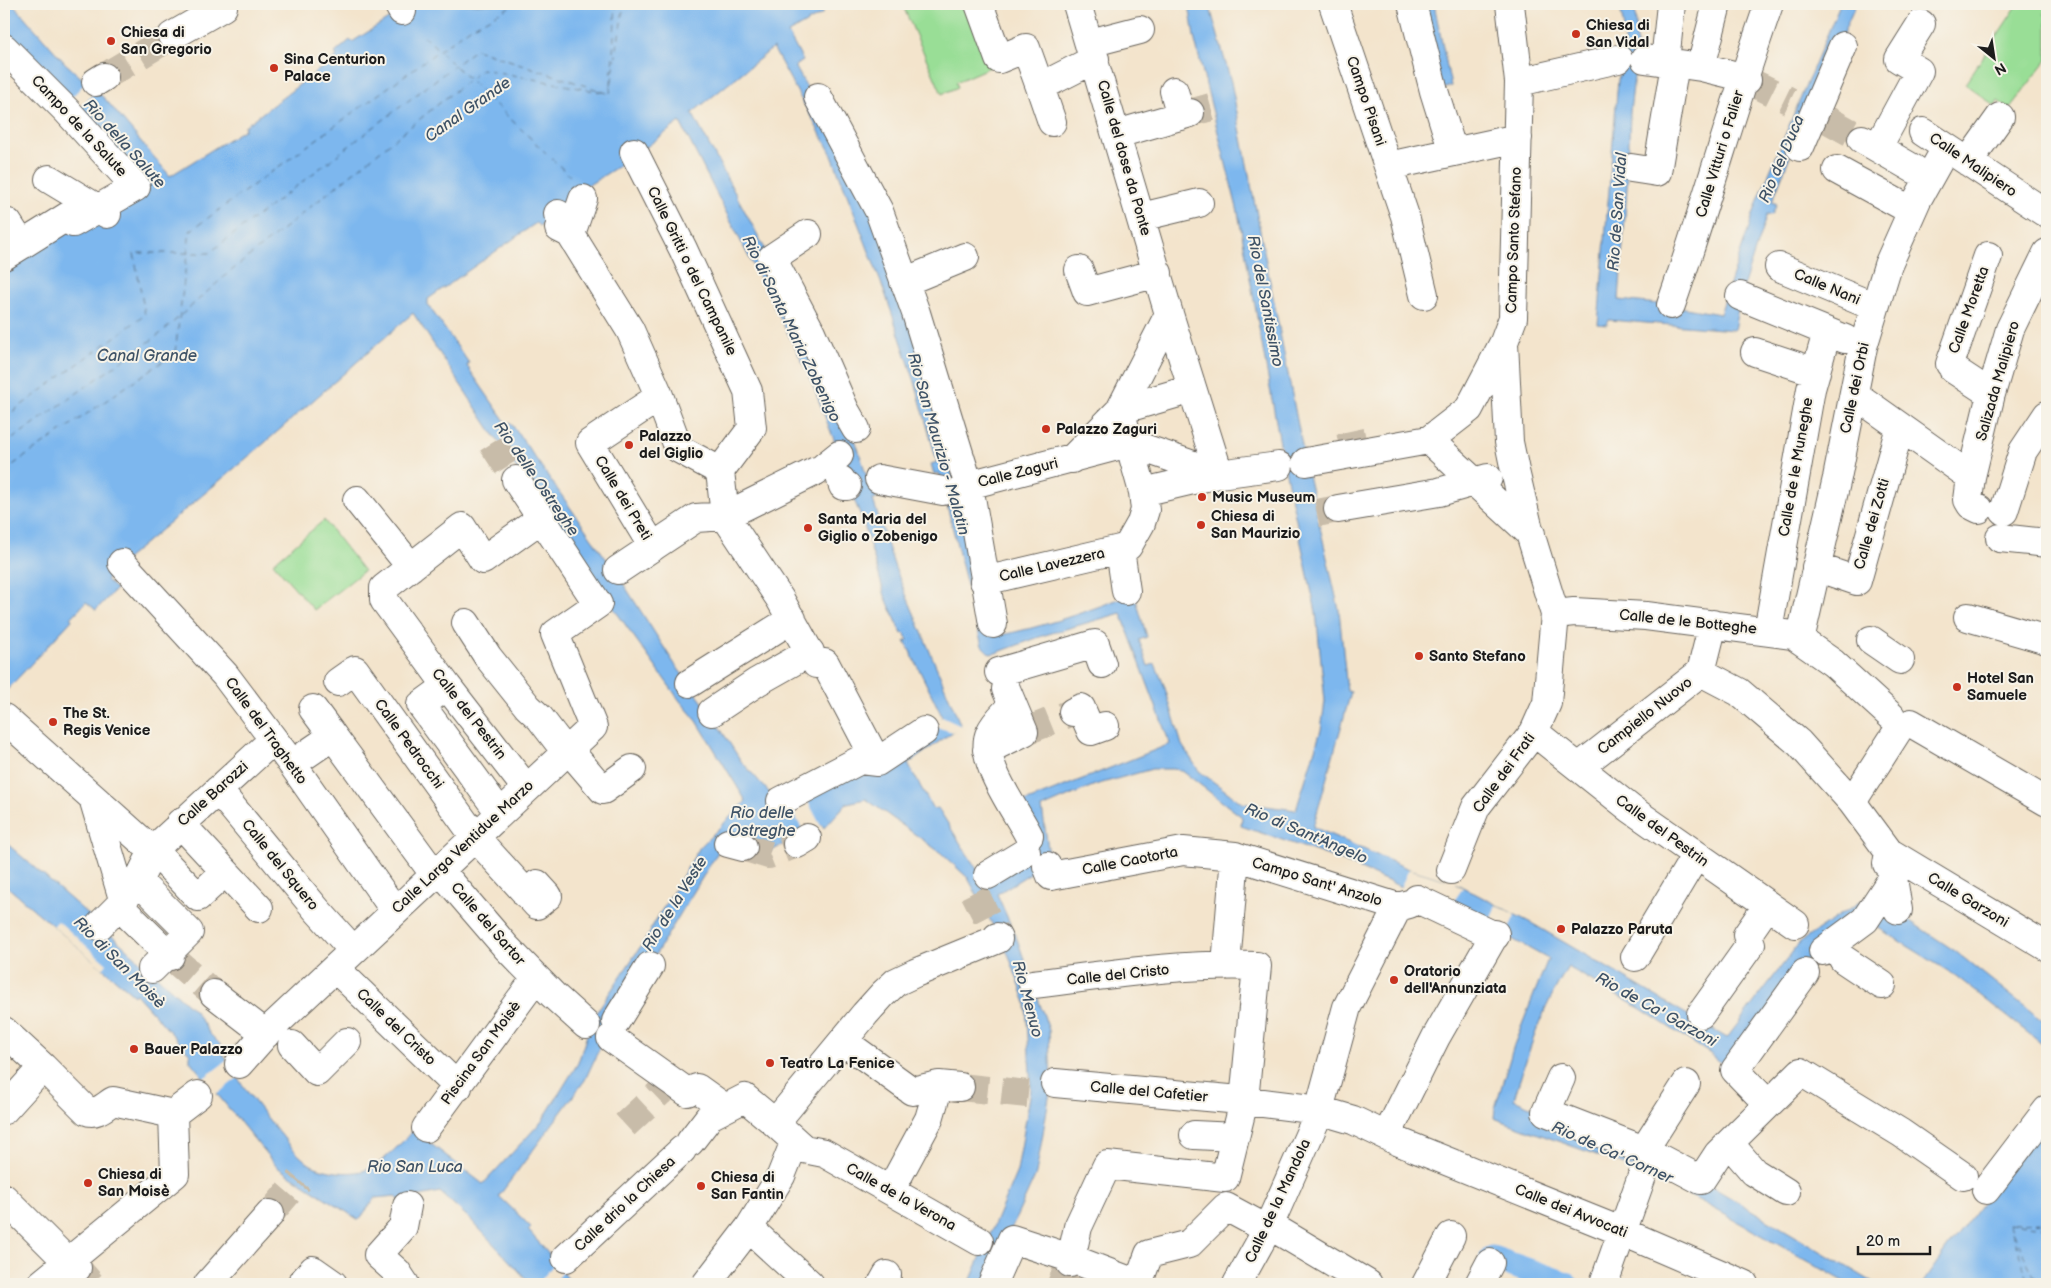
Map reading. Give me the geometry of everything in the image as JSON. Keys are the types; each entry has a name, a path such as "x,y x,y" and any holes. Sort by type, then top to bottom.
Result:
{"street":[{"path":"978,4 998,59 1026,48 1052,122"},
{"name":"Calle del dose da Ponte","path":"1077,4 1169,314 1221,474"},
{"path":"1322,4 1332,37 1343,36"},
{"name":"Campo Pisani","path":"1333,4 1391,174 1418,159 1452,152"},
{"path":"1412,4 1452,152 1518,138"},
{"name":"Campo Santo Stefano","path":"1429,440 1469,409 1504,342 1513,318 1519,82 1510,4"},
{"path":"1631,168 1657,172 1671,63 1672,4"},
{"path":"1671,63 1717,4"},
{"name":"Calle Vitturi o Falier","path":"1671,305 1769,4"},
{"path":"172,36 223,5"},
{"path":"1912,211 1845,171 1869,142 1898,114 1919,71 1899,59 1921,24"},
{"path":"1040,87 1092,51 1140,30"},
{"path":"1800,147 1843,46"},
{"name":"Campo de la Salute","path":"11,51 136,187 103,211 73,223 68,216 11,241"},
{"path":"1519,82 1618,59"},
{"path":"1671,63 1745,79"},
{"path":"818,97 879,211 904,282 984,581 993,624"},
{"path":"1117,134 1182,107"},
{"name":"Calle dei Orbi","path":"1800,640 1863,347 1875,307 1881,262 1912,211 1957,155 2000,117"},
{"name":"Calle Malipiero","path":"1923,132 2047,214"},
{"path":"1869,142 1914,169"},
{"name":"Calle Gritti o del Campanile","path":"634,152 683,249 748,391 752,428 720,471"},
{"path":"1391,174 1405,216 1424,295"},
{"path":"49,179 103,211"},
{"path":"584,199 558,224 630,330 659,395 679,449 720,471 724,516 786,609 816,664 825,663 877,762"},
{"path":"1141,217 1199,202"},
{"path":"618,570 696,518 724,516 841,460 845,410 811,332 772,258 808,234"},
{"name":"Salizada Malipiero","path":"2046,417 2023,452 1992,510 1972,505 1968,500 1971,477 1991,394 2010,329 2047,253"},
{"name":"Calle Moretta","path":"1988,256 1951,366 1991,394"},
{"path":"904,282 965,257"},
{"name":"Calle Nani","path":"1779,267 1875,307"},
{"path":"1079,270 1087,292 1158,273"},
{"path":"1740,296 1863,347"},
{"path":"1071,460 1120,410 1169,314"},
{"name":"Calle de le Muneghe","path":"1769,621 1809,397 1827,332"},
{"name":"Campo Santo Stefano","path":"1504,342 1509,442 1515,471 1529,530 1565,613"},
{"path":"1755,352 1816,372"},
{"path":"1120,410 1192,389"},
{"path":"1854,394 1971,477"},
{"name":"Calle dei Preti","path":"652,547 590,443 659,395"},
{"path":"1120,410 1143,492 1145,510 1141,523 1128,546 1120,549 1126,591"},
{"name":"Calle dei Zotti","path":"1816,567 1857,581 1900,427"},
{"path":"1306,462 1354,451 1429,440 1529,530"},
{"path":"1129,443 1221,474"},
{"name":"Calle Zaguri","path":"959,488 1071,460 1129,443"},
{"path":"1143,492 1221,474 1279,466"},
{"path":"1338,510 1439,492 1515,471"},
{"path":"880,479 959,488"},
{"path":"357,500 411,567 462,527 484,560 542,518 516,480"},
{"name":"Calle Larga Ventidue Marzo","path":"239,1064 279,1036 335,968 437,872 480,843 500,813 592,727 556,634 598,604 542,518"},
{"path":"2000,538 2047,543"},
{"name":"Calle Lavezzera","path":"984,581 1120,549"},
{"name":"Calle del Traghetto","path":"122,563 225,675 272,740 292,764 394,911"},
{"name":"Calle del Pestrin","path":"411,567 384,588 384,600 447,686 526,788"},
{"path":"690,683 786,609"},
{"name":"Calle de le Botteghe","path":"1565,613 1646,616 1713,624 1769,621 1833,662 1899,724 2047,802"},
{"name":"Calle dei Frati","path":"1451,870 1476,807 1534,732 1548,703 1565,613"},
{"path":"1968,617 2047,640"},
{"path":"466,623 488,657 528,707 540,718 603,790 632,770"},
{"path":"1713,624 1701,672 1739,692 1799,743 1852,802 1891,883 1864,920 1821,945"},
{"path":"1871,640 1900,660"},
{"path":"988,875 1034,851 1012,809 982,738 1012,705 997,666 1097,643"},
{"path":"712,712 757,682 810,652"},
{"name":"Calle Pedrocchi","path":"338,682 356,670 480,843"},
{"name":"Campiello Nuovo","path":"1584,765 1701,672"},
{"path":"447,686 422,705 500,813"},
{"path":"1073,712 1082,708 1091,731 1104,726"},
{"name":"Calle del Sartor","path":"313,709 437,872 536,978 586,1025"},
{"path":"4,718 157,854 198,897 225,872"},
{"path":"1852,802 1899,724"},
{"path":"781,801 860,760 877,762 924,731"},
{"name":"Calle del Pestrin","path":"1534,732 1584,765 1631,809 1821,945 1882,984"},
{"path":"292,764 333,736"},
{"name":"Calle Barozzi","path":"100,926 131,893 180,823 272,740"},
{"name":"Calle del Squero","path":"218,790 316,909 344,940"},
{"path":"93,798 108,851 164,960"},
{"path":"180,823 259,908"},
{"path":"480,843 526,894"},
{"name":"Calle Caotorta","path":"1034,851 1051,876 1183,851 1228,855"},
{"name":"Campo Sant' Anzolo","path":"1214,966 1228,855 1408,903 1347,1008 1318,1113"},
{"path":"1635,957 1696,855"},
{"name":"Calle Garzoni","path":"1891,883 2047,947"},
{"path":"1244,1101 1353,1120 1392,1138 1436,1037 1495,935 1446,912 1408,903"},
{"path":"1701,1014 1751,944 1747,935 1767,906"},
{"path":"784,1114 883,994 896,982 997,938"},
{"path":"650,966 614,1030 676,1086 697,1088 718,1112"},
{"path":"1070,1260 1078,1227 1107,1165 1225,1178 1244,1101 1257,966 1214,966"},
{"name":"Calle del Cristo","path":"1033,984 1214,966"},
{"name":"Calle del Cristo","path":"335,968 458,1087"},
{"path":"1768,1104 1736,1070 1805,973"},
{"name":"Piscina San Moisè","path":"426,1128 458,1087 536,978"},
{"path":"214,994 279,1036 317,1072 347,1042"},
{"path":"4,1031 86,1111 91,1113 114,1101 173,1114 198,1095"},
{"path":"843,1042 912,1092 950,1086 929,1119 892,1187"},
{"path":"4,1110 43,1068"},
{"path":"1560,1078 1546,1112 1701,1180 1724,1148 1801,1072 1901,1132 1962,1176"},
{"name":"Calle del Cafetier","path":"1055,1083 1244,1101"},
{"path":"1604,1283 1623,1232 1647,1156 1686,1084"},
{"name":"Calle de la Verona","path":"718,1112 745,1098 784,1114 795,1141 804,1149 824,1153 892,1187 979,1241"},
{"path":"1986,1190 2047,1110"},
{"name":"Calle drio la Chiesa","path":"566,1258 686,1146 718,1112"},
{"name":"Calle de la Mandola","path":"1242,1283 1318,1113"},
{"path":"41,1284 72,1264 174,1174 173,1114"},
{"path":"1194,1135 1235,1137"},
{"name":"Calle dei Avvocati","path":"1392,1138 1623,1232 1744,1284"},
{"path":"706,1284 750,1231 781,1176 795,1141"},
{"path":"1724,1148 1754,1172 1786,1192"},
{"path":"4,1198 72,1264"},
{"path":"397,1280 378,1256 403,1227 407,1206"},
{"path":"992,1284 1012,1239 1138,1284 1149,1254 1189,1244 1226,1207 1268,1228 1274,1228 1331,1274 1368,1284"},
{"path":"208,1284 270,1214"},
{"path":"750,1231 810,1284"},
{"path":"1426,1284 1451,1236"},
{"path":"302,1282 313,1270 332,1284"}],"green space":[{"path":"902,4 973,4 997,64 956,82 958,87 942,94"},
{"path":"2018,4 2047,4 2047,10 2044,14 2047,17 2047,60 2009,109 1998,101 1995,106 1965,84"},
{"path":"324,520 364,571 314,610 273,563"}],"water":[{"path":"4,4 13,4 65,63 106,100 170,176 245,129 244,127 337,56 335,53 350,40 352,42 412,4 823,4 822,14 788,33 803,61 795,66 872,205 913,329 996,636 1066,618 1134,593 1147,637 1139,640 1148,666 1155,664 1164,685 1182,745 1199,771 1242,803 1296,810 1321,730 1325,701 1316,612 1283,460 1238,212 1194,37 1189,4 1209,4 1231,82 1306,466 1339,610 1347,691 1351,692 1313,827 1409,869 1455,883 1533,924 1727,1038 1800,942 1886,884 1901,915 1955,951 2047,1023 2047,1048 1956,976 1867,921 1821,950 1801,970 1729,1069 1709,1053 1641,1009 1568,967 1543,1016 1530,1048 1514,1099 1704,1182 1876,1284 1849,1284 1704,1203 1641,1171 1494,1118 1495,1108 1514,1045 1548,959 1487,925 1338,859 1241,826 1242,817 1181,770 1152,769 1095,785 1042,808 1050,861 997,894 1017,939 1049,1030 1051,1086 1036,1174 986,1284 969,1284 1017,1171 1031,1090 1026,1003 1009,956 968,878 941,853 866,799 847,803 824,828 822,825 769,852 724,842 603,1041 585,1080 499,1196 531,1227 528,1230 572,1284 531,1284 470,1219 440,1192 399,1200 396,1196 375,1198 359,1220 277,1167 190,1061 190,1054 136,994 134,995 4,884 4,841 195,1011 210,1034 225,1049 222,1052 253,1100 290,1146 308,1163 330,1171 348,1173 371,1168 388,1155 413,1130 483,1184 542,1121 578,1063 592,1019 651,931 700,847 746,801 697,721 680,701 549,518 413,313 261,446 124,561 106,580 116,589 96,610 86,602 71,618 72,620 4,693 4,265 145,188 4,28","holes":["773,48 831,153 885,293 915,382 937,462 931,464 934,474 939,473 982,646 990,654 996,653 1045,635 1121,613 1170,744 1015,806 1030,853 985,882 938,808 933,809 908,764 961,726 895,568 873,500 877,499 874,489 871,490 856,442 770,258 692,113","680,122 808,373 838,450 850,491 862,518 885,596 902,634 904,633 908,640 905,641 942,716 936,727 778,802 741,761 709,711 674,663 619,577 510,422 507,424 467,366 469,363 428,305 428,299 536,223 539,226 589,196 584,188 633,157"]},
{"path":"1417,4 1434,4 1451,86 1437,91"},
{"path":"1619,4 1635,4 1637,52 1630,112 1628,174 1619,300 1668,305 1720,314 1758,200 1840,4 1856,4 1793,148 1772,202 1777,204 1772,215 1767,214 1741,293 1734,330 1609,320 1607,325 1598,324 1618,80 1624,42"},
{"path":"2047,1119 2047,1284 1922,1284 1947,1248"}],"pier":[{"path":"85,83 94,93 76,113 67,102"},
{"path":"942,717 961,726 963,725 963,728 959,732 958,730 953,732 934,726 938,719"},
{"path":"803,792 823,830 821,829 806,836 786,800"},
{"path":"1409,869 1442,879 1456,881 1455,883 1463,888 1448,909 1390,886 1391,883 1400,888"},
{"path":"1496,905 1515,915 1505,938 1487,928"},
{"path":"58,921 107,964 103,969 53,926"},
{"path":"229,1059 240,1076 215,1096 201,1080"},
{"path":"557,1260 564,1271 553,1284 538,1284"}],"waterway":[{"path":"1492,1258 1566,1284"}],"ferry route":[{"path":"4,471 175,353 190,231 470,28 515,4"},
{"path":"611,85 616,4"},
{"path":"610,93 624,4"},
{"path":"424,36 570,176"},
{"path":"4,418 145,315 134,253 209,253 476,49 610,94"},
{"path":"4,445 160,334 226,275 482,69 605,93"},
{"path":"2013,1223 2047,1222"},
{"path":"2008,1223 2038,1284"},
{"path":"2008,1223 2047,1227"},
{"path":"2011,1231 2030,1284"}],"tunnel":[{"path":"104,77 172,36"},
{"path":"1747,80 1790,101"},
{"path":"1190,113 1211,107"},
{"path":"1826,119 1862,139"},
{"path":"1350,431 1354,449"},
{"path":"492,443 516,480"},
{"path":"1317,513 1338,509"},
{"path":"1024,732 1073,712"},
{"path":"743,847 769,855 797,844"},
{"path":"974,892 997,937"},
{"path":"170,956 214,994"},
{"path":"625,1125 669,1084"},
{"path":"960,1087 1028,1094"},
{"path":"270,1214 299,1180"},
{"path":"1061,1284 1070,1263"},
{"path":"77,1268 91,1284"}],"place":[{"name":"Chiesa di San Vidal","path":"1576,34"},
{"name":"Chiesa di San Gregorio","path":"111,41"},
{"name":"Sina Centurion Palace","path":"274,68"},
{"name":"Palazzo Zaguri","path":"1046,429"},
{"name":"Palazzo del Giglio","path":"629,445"},
{"name":"Music Museum","path":"1202,497"},
{"name":"Chiesa di San Maurizio","path":"1201,525"},
{"name":"Santa Maria del Giglio o Zobenigo","path":"808,528"},
{"name":"Santo Stefano","path":"1419,656"},
{"name":"Hotel San Samuele","path":"1957,687"},
{"name":"The St. Regis Venice","path":"53,722"},
{"name":"Palazzo Paruta","path":"1561,929"},
{"name":"Oratorio dell'Annunziata","path":"1394,980"},
{"name":"Bauer Palazzo","path":"134,1049"},
{"name":"Teatro La Fenice","path":"770,1063"},
{"name":"Chiesa di San Moisè","path":"88,1183"},
{"name":"Chiesa di San Fantin","path":"701,1186"}],"water label":[{"name":"Canal Grande","path":"468,110"},
{"name":"Rio della Salute","path":"124,144"},
{"name":"Rio del Duca","path":"1782,159"},
{"name":"Rio de San Vidal","path":"1618,212"},
{"name":"Rio del Santissimo","path":"1265,301"},
{"name":"Rio di Santa Maria Zobenigo","path":"791,329"},
{"name":"Canal Grande","path":"147,356"},
{"name":"Rio San Maurizio - Malatin","path":"938,444"},
{"name":"Rio delle Ostreghe","path":"536,479"},
{"name":"Rio delle Ostreghe","path":"762,822"},
{"name":"Rio di Sant'Angelo","path":"1306,834"},
{"name":"Rio de la Veste","path":"675,904"},
{"name":"Rio di San Moisè","path":"119,963"},
{"name":"Rio Menuo","path":"1027,999"},
{"name":"Rio de Ca' Garzoni","path":"1656,1010"},
{"name":"Rio de Ca' Corner","path":"1612,1153"},
{"name":"Rio San Luca","path":"415,1167"}]}
